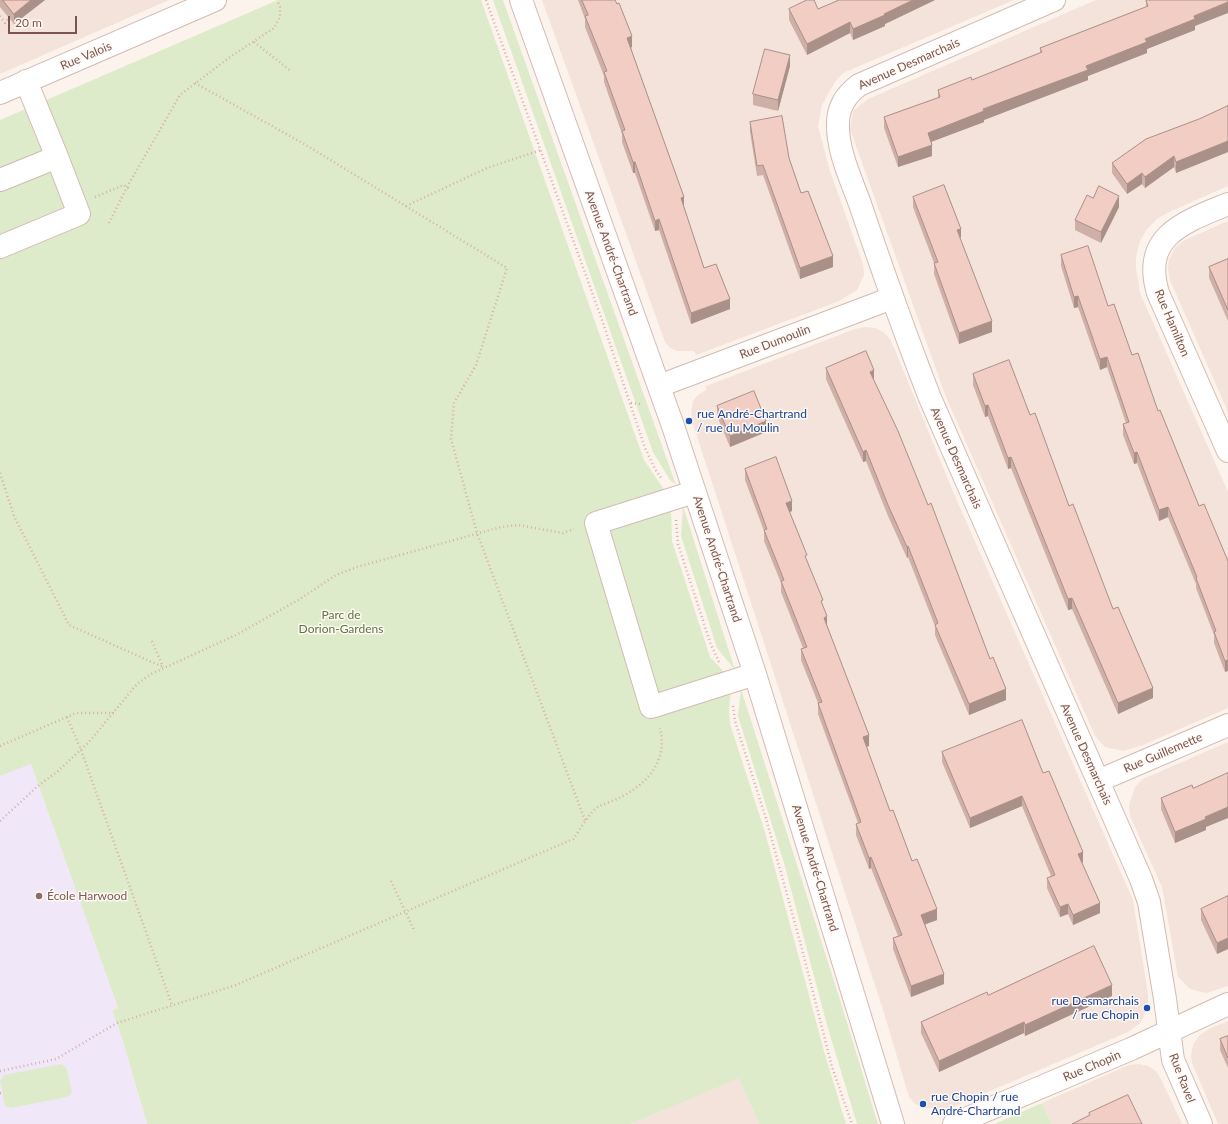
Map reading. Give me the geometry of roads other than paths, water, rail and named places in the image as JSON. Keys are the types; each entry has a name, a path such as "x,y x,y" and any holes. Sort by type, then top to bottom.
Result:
{"street":[{"name":"Rue Valois","path":"0,92 215,0"},
{"name":"Avenue André-Chartrand","path":"521,0 659,386 755,674 894,1124"},
{"name":"Avenue Desmarchais","path":"1054,0 869,80 851,91 842,105 838,122 840,142 892,298 930,398 1098,781 1147,897 1169,1030"},
{"path":"0,247 79,214 26,81"},
{"path":"0,180 57,157"},
{"name":"Rue Hamilton","path":"1228,204 1192,219 1165,238 1156,255 1154,273 1155,284 1163,305 1228,451"},
{"name":"Rue Dumoulin","path":"659,386 892,298"},
{"path":"694,492 596,523 651,707 755,674"},
{"name":"Rue Guillemette","path":"1098,781 1228,725"},
{"name":"Rue Chopin","path":"954,1124 1131,1049 1169,1030 1228,1004"},
{"name":"Rue Ravel","path":"1169,1030 1173,1060 1201,1124"}],"place":[{"name":"rue André-Chartrand / rue du Moulin","path":"689,421"},
{"name":"École Harwood","path":"39,896"},
{"name":"rue Desmarchais / rue Chopin","path":"1147,1008"},
{"name":"rue Chopin / rue André-Chartrand","path":"923,1104"}],"park label":[{"name":"Parc de Dorion-Gardens","path":"341,622"}]}
